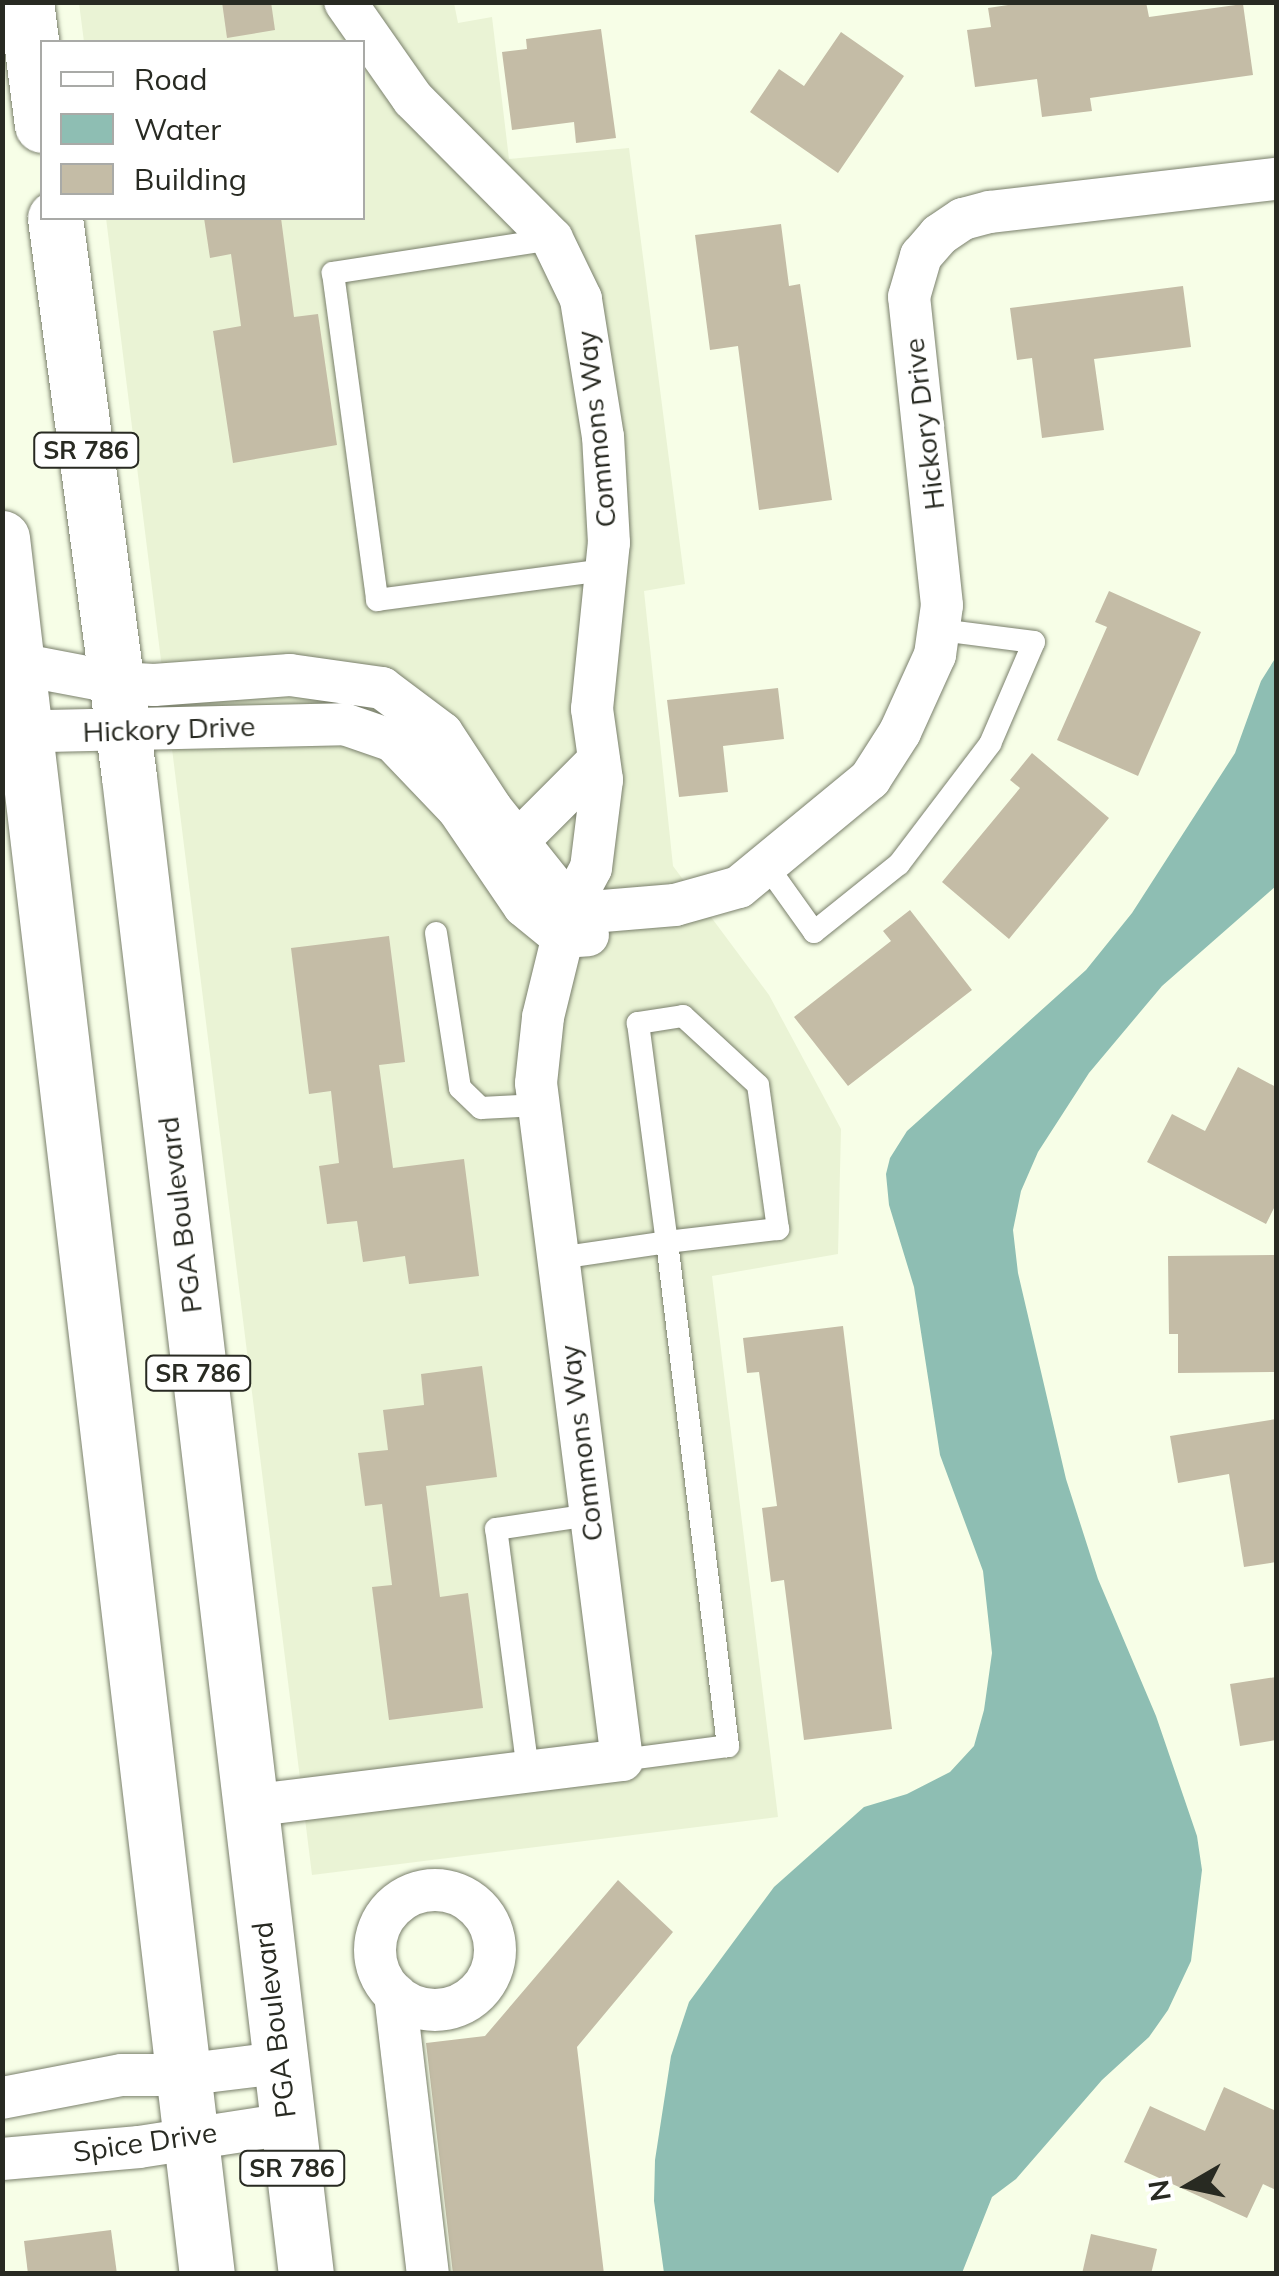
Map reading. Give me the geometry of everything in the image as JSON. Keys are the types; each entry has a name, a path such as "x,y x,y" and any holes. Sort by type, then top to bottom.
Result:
{"main road":[{"path":"26,2 40,110"},
{"name":"PGA Boulevard","path":"55,220 120,706 306,2274"},
{"name":"SR 786","path":"2,538 15,733 207,2274"}],"street":[{"name":"Commons Way","path":"346,2 414,99 552,238 581,299 584,314 603,437 606,570 592,709 602,780 591,868 566,922 543,1016 536,1083 622,1760"},
{"name":"Hickory Drive","path":"15,733 120,706 154,685 304,675 382,688 442,733 506,853 566,922 591,912 675,906 753,876 870,778 927,679 940,630 935,525 909,297 921,256 939,235 962,219 990,212 1276,179"},
{"name":"Hickory Drive","path":"11,663 120,706"},
{"path":"506,853 599,760"},
{"path":"248,1806 622,1760"},
{"path":"395,1994 428,2274"},
{"path":"2,2098 122,2075 181,2076 280,2062"},
{"name":"Spice Drive","path":"2,2159 139,2147 286,2124"}],"lane":[{"path":"552,238 333,273 377,600 606,570"},
{"path":"753,876 814,932 899,864 990,744 1034,642 940,630"},
{"path":"436,933 460,1088 480,1108 538,1106"},
{"path":"559,1258 666,1242 778,1229 758,1084 683,1016 638,1023 666,1242 728,1746 622,1760"},
{"path":"528,1771 496,1529 590,1516"}],"shaded area":[{"path":"79,3 454,3 458,23 492,17 509,159 629,148 685,584 644,591 673,866 769,995 841,1129 838,1254 712,1276 778,1817 312,1875 106,220 365,220 365,40 84,40"}],"water":[{"path":"1276,657 1276,886 1162,986 1089,1073 1038,1152 1021,1191 1013,1230 1018,1273 1066,1479 1098,1579 1156,1716 1197,1836 1202,1870 1191,1961 1168,2010 1149,2037 1102,2080 1016,2179 992,2197 962,2273 664,2273 654,2201 655,2160 671,2056 689,2002 774,1887 864,1807 907,1794 950,1772 974,1746 984,1710 992,1653 983,1571 940,1455 914,1287 889,1205 886,1174 890,1158 907,1131 1086,970 1132,913 1235,753 1261,681"}],"building":[{"path":"222,2 271,2 275,30 227,38"},
{"path":"1029,2 1146,2 1149,17 1243,4 1253,75 1090,98 1092,111 1042,117 1037,79 975,87 967,30 991,27 988,8"},
{"path":"601,29 616,138 576,143 574,122 512,130 502,52 527,49 526,39"},
{"path":"841,32 904,76 838,173 750,112 779,69 804,86"},
{"path":"204,220 281,220 294,317 318,314 337,445 233,463 213,331 241,326 231,254 210,258"},
{"path":"781,224 789,286 800,284 832,500 759,510 738,346 710,350 695,235"},
{"path":"1183,286 1191,347 1094,359 1104,430 1042,438 1032,358 1017,360 1010,308"},
{"path":"1109,591 1201,632 1138,776 1057,740 1107,627 1095,622"},
{"path":"778,688 784,739 723,746 728,792 679,797 667,700"},
{"path":"1032,753 1109,818 1009,939 942,882 1020,788 1010,780"},
{"path":"910,910 972,990 848,1086 794,1017 891,941 883,931"},
{"path":"389,936 405,1062 379,1065 393,1168 464,1159 479,1276 409,1284 405,1256 363,1262 357,1221 327,1224 319,1166 339,1163 331,1091 309,1094 291,948"},
{"path":"1238,1067 1276,1087 1276,1204 1266,1224 1147,1162 1172,1114 1205,1131"},
{"path":"1276,1255 1276,1372 1178,1373 1178,1334 1169,1334 1168,1256"},
{"path":"843,1326 892,1729 804,1740 784,1580 771,1582 762,1508 777,1506 759,1372 747,1373 743,1338"},
{"path":"482,1366 497,1477 426,1486 440,1597 468,1593 483,1708 389,1720 372,1587 392,1585 382,1504 365,1506 358,1453 388,1450 383,1410 424,1405 421,1374"},
{"path":"1276,1419 1276,1562 1244,1567 1229,1474 1178,1483 1170,1436"},
{"path":"1276,1677 1276,1740 1240,1746 1230,1684"},
{"path":"618,1880 673,1932 577,2047 604,2274 453,2274 426,2043 485,2036"},
{"path":"1224,2087 1276,2111 1276,2190 1263,2184 1247,2218 1124,2162 1150,2106 1205,2131"},
{"path":"111,2230 117,2274 28,2274 24,2241"},
{"path":"1091,2234 1157,2249 1151,2274 1082,2274"}]}
